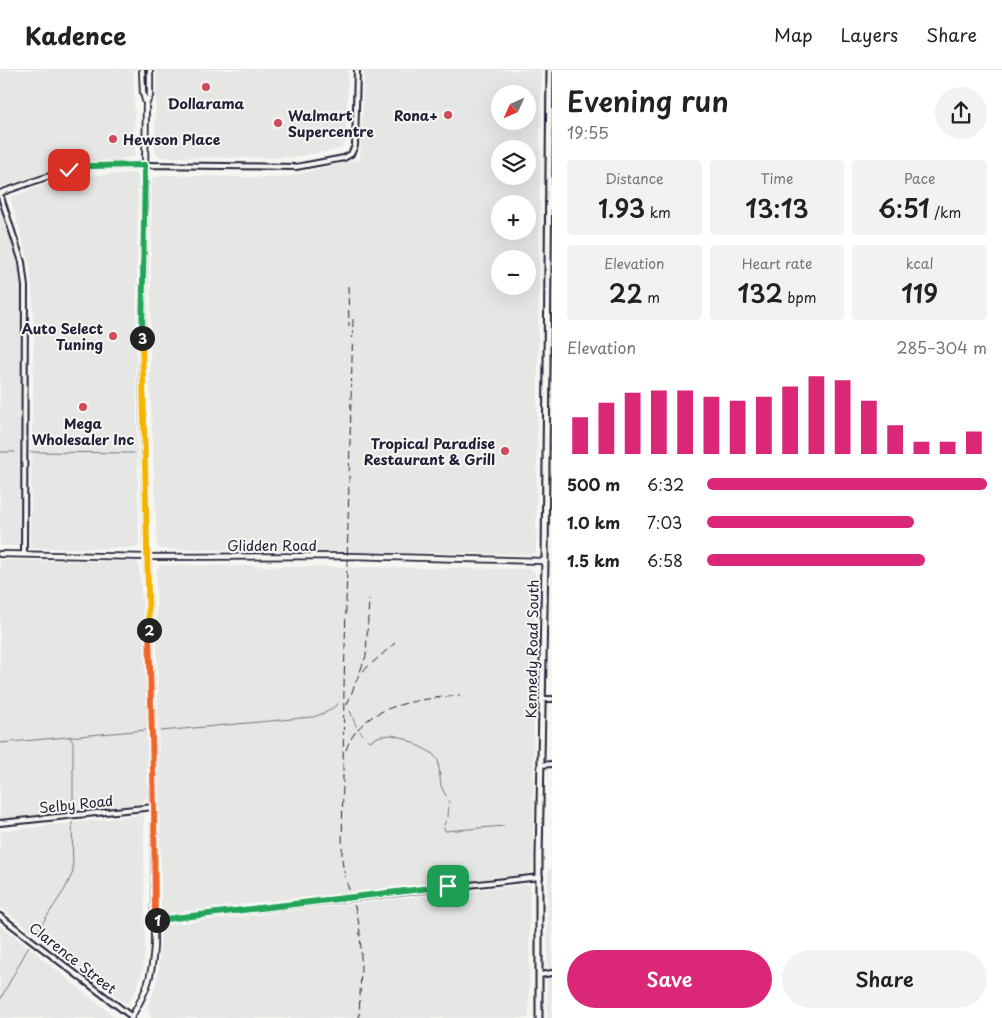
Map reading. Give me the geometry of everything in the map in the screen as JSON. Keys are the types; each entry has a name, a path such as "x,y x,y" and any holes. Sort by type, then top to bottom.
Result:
{"main road":[{"name":"Kennedy Road South","path":"539,1018 541,765 550,284 550,70"}],"street":[{"path":"132,1018 146,991 153,969 155,920 154,807 142,367 146,104 143,92 142,70"},
{"path":"146,104 150,96 150,70"},
{"path":"24,554 25,287 22,262 0,193 32,181 84,167 145,165 296,167 348,157 354,150 357,70"},
{"name":"Glidden Road","path":"0,554 148,557 350,556 545,561"},
{"path":"545,561 551,562"},
{"path":"542,699 552,699"},
{"path":"541,765 552,764"},
{"name":"Selby Road","path":"0,823 154,807"},
{"path":"155,920 540,877"},
{"name":"Clarence Street","path":"0,916 132,1018"},
{"path":"540,975 552,974"}],"shaded area":[{"path":"0,70 134,70 135,157 90,162 61,168 0,187"},
{"path":"156,70 348,70 346,142 340,149 297,157 160,157 155,152"},
{"path":"364,70 541,70 536,552 533,554 160,549 157,545 150,380 152,178 165,175 281,178 360,159"},
{"path":"134,173 138,177 136,371 139,545 136,548 30,548 34,328 32,287 30,266 10,197 58,180 81,176"},
{"path":"0,205 16,253 21,280 19,544 17,546 0,546"},
{"path":"0,560 136,562 139,565 145,639 147,722 147,796 140,804 0,819"},
{"path":"160,565 531,569 535,573 533,864 531,873 165,913 161,909 156,572"},
{"path":"144,815 145,953 143,968 136,990 128,1003 125,1003 0,907 0,831"},
{"path":"552,869 552,1018 547,1018 548,870"},
{"path":"530,884 529,1018 151,1018 148,1007 159,967 161,929 165,925"},
{"path":"0,925 31,949 116,1018 0,1018"}],"waterway":[{"path":"0,452 15,452"},
{"path":"30,452 134,453"},
{"path":"161,731 313,717 327,712 338,704"},
{"path":"350,711 356,726"},
{"path":"0,743 146,730"},
{"path":"360,731 363,735"},
{"path":"367,739 370,741 380,736 392,735 404,738 432,753 438,760 441,786 446,796"},
{"path":"69,736 73,742 73,809"},
{"path":"448,817 449,801"},
{"path":"444,825 446,821"},
{"path":"36,933 65,889 73,872 72,822"},
{"path":"444,828 445,831 504,826"},
{"path":"0,1000 29,946"}],"railway":[{"path":"348,286 349,326"},
{"path":"353,319 342,857 345,875 357,916 360,936 359,1018"},
{"path":"347,705 366,656 369,599"},
{"path":"363,671 395,643"},
{"path":"346,750 354,734 365,722 378,713 410,702 460,695"}],"place":[{"name":"Dollarama","path":"206,87"},
{"name":"Rona+","path":"448,115"},
{"name":"Walmart Supercentre","path":"278,123"},
{"name":"Hewson Place","path":"113,139"},
{"name":"Auto Select Tuning","path":"113,336"},
{"name":"Mega Wholesaler Inc","path":"83,407"},
{"name":"Tropical Paradise Restaurant & Grill","path":"505,451"}],"route":[{"path":"69,170 90,166 145,165 142,367 155,840 155,920 448,886"}]}
